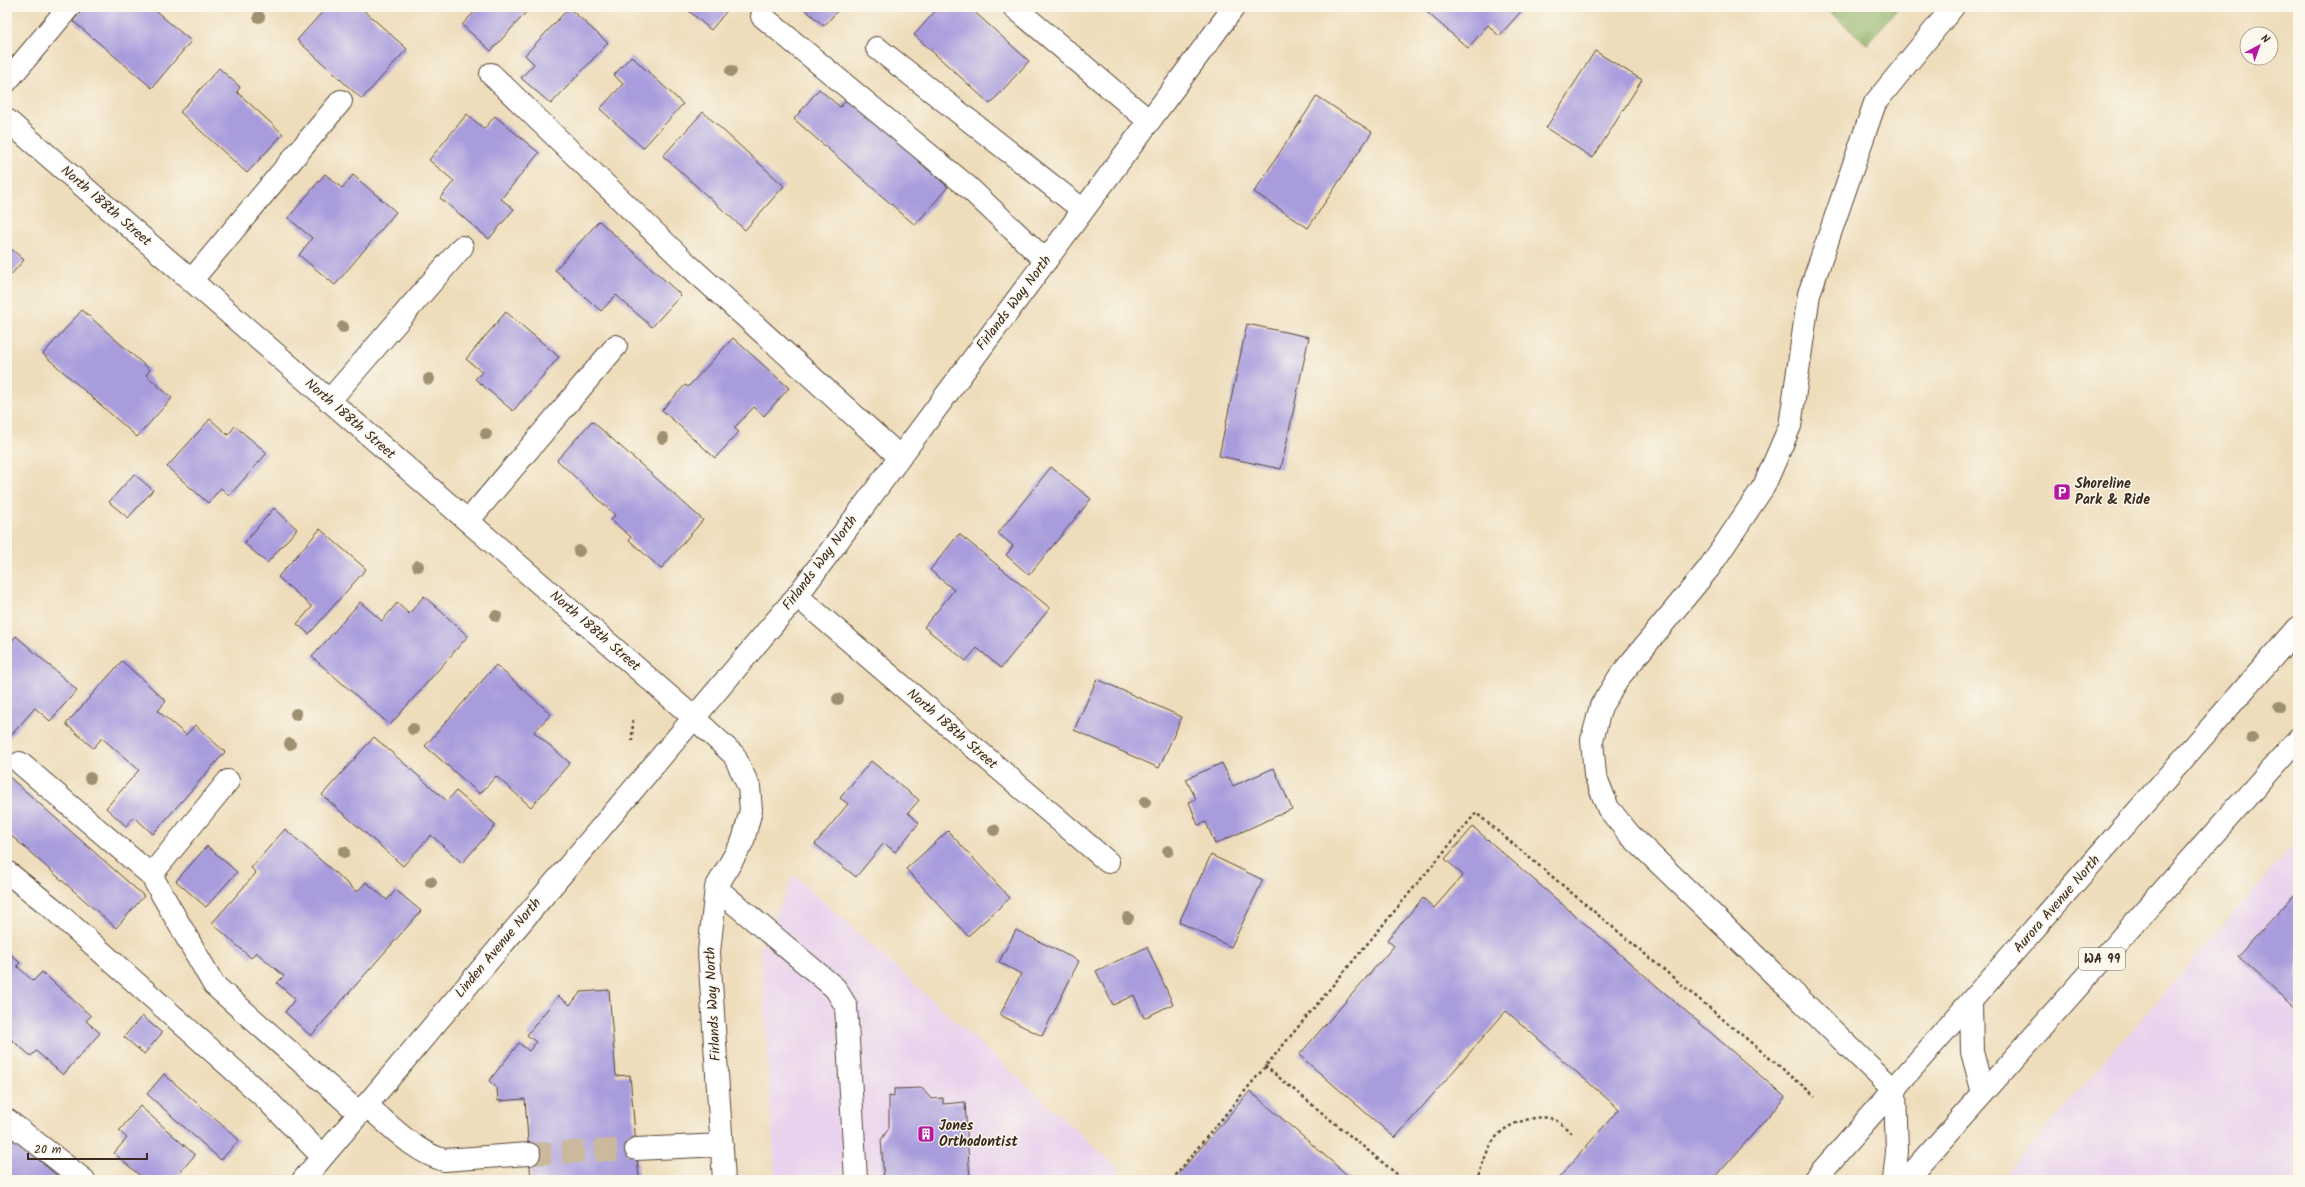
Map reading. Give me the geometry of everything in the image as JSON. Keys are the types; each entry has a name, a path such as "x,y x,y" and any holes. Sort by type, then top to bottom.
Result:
{"main road":[{"path":"7,81 69,7"},
{"path":"1014,7 1149,122"},
{"name":"Firlands Way North","path":"724,1180 708,952 716,888 743,841 751,810 749,787 734,755 693,717 797,596 1234,7"},
{"path":"1894,1180 1897,1151 1894,1091 1630,835 1608,808 1595,775 1592,740 1601,706 1620,676 1709,568 1764,486 1790,426 1809,294 1875,103 1953,7"},
{"path":"762,16 968,187 1046,261"},
{"path":"877,48 1083,210"},
{"path":"491,74 685,262 900,458"},
{"path":"191,281 341,101"},
{"name":"North 188th Street","path":"7,120 693,717"},
{"path":"330,401 462,247"},
{"path":"468,521 616,346"},
{"name":"North 188th Street","path":"797,596 1108,862"},
{"name":"Aurora Avenue North","path":"1814,1180 1894,1091 2298,628"},
{"name":"Linden Avenue North","path":"303,1180 693,717"},
{"name":"WA 99","path":"1906,1180 2298,739"},
{"path":"20,763 151,874 214,985 362,1109 431,1157 444,1160 529,1154"},
{"path":"151,874 228,781"},
{"path":"7,872 51,907 264,1097 322,1156"},
{"path":"716,888 835,988 846,1006 856,1180"},
{"path":"1971,1003 1972,1052 1984,1093"},
{"path":"7,1120 84,1180"},
{"path":"636,1149 722,1144"}],"path":[{"path":"635,743 631,740 633,721 637,720"},
{"path":"1171,1180 1264,1066 1476,813 1815,1096"},
{"path":"1264,1066 1404,1180"},
{"path":"1474,1180 1478,1177 1492,1142 1504,1128 1508,1126 1539,1117 1556,1120 1574,1135"}],"shaded area":[{"path":"2298,839 2298,1180 2001,1180"},
{"path":"794,875 1120,1170 1120,1180 775,1180 761,947"}],"green space":[{"path":"1824,7 1899,7 1867,44"}],"building":[{"path":"85,7 151,7 191,41 152,88 73,21"},
{"path":"327,7 360,7 407,49 362,99 297,40"},
{"path":"479,7 531,7 491,51 462,25"},
{"path":"684,7 730,7 711,30"},
{"path":"802,7 841,7 824,26"},
{"path":"939,7 969,7 1029,61 990,104 914,35"},
{"path":"1421,7 1525,7 1499,36 1488,25 1468,48"},
{"path":"569,8 608,43 551,104 521,78 534,64 525,55"},
{"path":"1595,51 1642,80 1593,158 1546,128"},
{"path":"631,56 683,104 643,148 600,109 623,84 614,75"},
{"path":"219,68 240,87 237,92 283,134 247,173 180,112"},
{"path":"819,89 840,107 851,95 921,156 917,160 948,187 915,225 794,119"},
{"path":"1317,96 1372,132 1308,228 1254,192"},
{"path":"703,112 784,186 745,230 663,156"},
{"path":"467,114 484,129 495,116 539,153 501,199 514,209 489,239 440,198 454,181 429,160"},
{"path":"325,174 342,188 353,175 396,212 335,285 299,255 312,238 288,218"},
{"path":"599,221 681,295 652,327 616,295 601,311 555,270"},
{"path":"7,245 24,260 7,279"},
{"path":"82,310 150,370 146,375 172,398 137,437 43,354"},
{"path":"506,312 559,357 513,411 475,379 482,372 466,359"},
{"path":"1247,324 1309,337 1281,469 1219,456"},
{"path":"733,338 789,388 764,416 754,407 734,428 739,432 715,458 662,410 685,385 688,387"},
{"path":"210,419 228,435 235,426 267,453 229,496 221,488 208,503 167,467"},
{"path":"592,421 703,520 661,569 629,540 631,537 611,520 615,515 557,460"},
{"path":"1051,467 1091,499 1029,575 1006,555 1013,546 998,533"},
{"path":"134,474 153,490 128,518 109,502"},
{"path":"274,508 297,529 267,563 244,543"},
{"path":"320,529 366,569 309,634 297,624 312,607 278,577"},
{"path":"959,534 1050,608 1001,668 977,648 966,661 924,627 954,590 930,570"},
{"path":"424,596 468,636 390,725 312,657 360,602 382,621 397,603 409,614"},
{"path":"16,636 77,690 50,721 35,708 7,740 7,647"},
{"path":"122,661 166,701 158,711 186,735 195,725 225,752 153,834 134,817 126,826 106,808 139,770 102,738 93,748 66,724"},
{"path":"496,665 551,714 534,732 570,763 531,807 496,776 480,794 425,746"},
{"path":"1097,679 1182,717 1159,768 1074,730"},
{"path":"374,737 447,801 456,791 496,825 462,863 431,835 403,866 322,795"},
{"path":"871,761 919,800 908,813 919,823 895,852 884,843 856,877 815,844 848,804 840,798"},
{"path":"1222,763 1233,786 1274,768 1292,809 1215,844 1206,822 1198,825 1189,802 1196,799 1186,779"},
{"path":"7,775 144,896 116,928 7,832"},
{"path":"1473,827 1785,1097 1713,1180 1557,1180 1619,1109 1506,1011 1395,1138 1299,1055 1394,946 1387,940 1423,898 1434,908 1463,875 1445,859"},
{"path":"285,829 357,892 366,882 387,900 396,890 421,911 311,1036 285,1012 295,999 277,983 284,976 256,952 251,958 212,923 256,873 251,868"},
{"path":"948,831 1010,898 968,936 906,869"},
{"path":"207,846 237,872 206,907 176,881"},
{"path":"1211,855 1263,880 1231,947 1179,922"},
{"path":"2298,891 2298,1010 2238,956"},
{"path":"1016,930 1079,961 1042,1036 1000,1015 1021,974 999,962"},
{"path":"1147,947 1173,1004 1144,1018 1134,995 1113,1005 1096,971"},
{"path":"7,951 20,963 17,966 33,981 42,972 91,1016 86,1021 100,1033 63,1075 36,1051 31,1056 7,1036"},
{"path":"609,990 616,1076 630,1075 639,1180 531,1180 525,1099 498,1101 497,1088 489,1081 519,1043 529,1051 536,1042 527,1035 558,996 570,1005 581,992"},
{"path":"142,1016 162,1033 144,1054 124,1037"},
{"path":"164,1074 239,1140 221,1160 147,1094"},
{"name":"Jones Orthodontist","path":"922,1088 931,1099 943,1098 943,1104 965,1102 970,1180 884,1180 881,1140 889,1128 889,1096 894,1097 894,1089"},
{"path":"1250,1091 1353,1180 1173,1180"},
{"path":"140,1106 195,1155 173,1180 145,1180 114,1153 127,1138 119,1131"},
{"path":"7,1132 62,1180 7,1180"}],"tunnel":[{"path":"529,1154 636,1149"}],"place":[{"name":"Shoreline Park & Ride","path":"2062,492"},
{"name":"Jones Orthodontist","path":"926,1134"}]}
